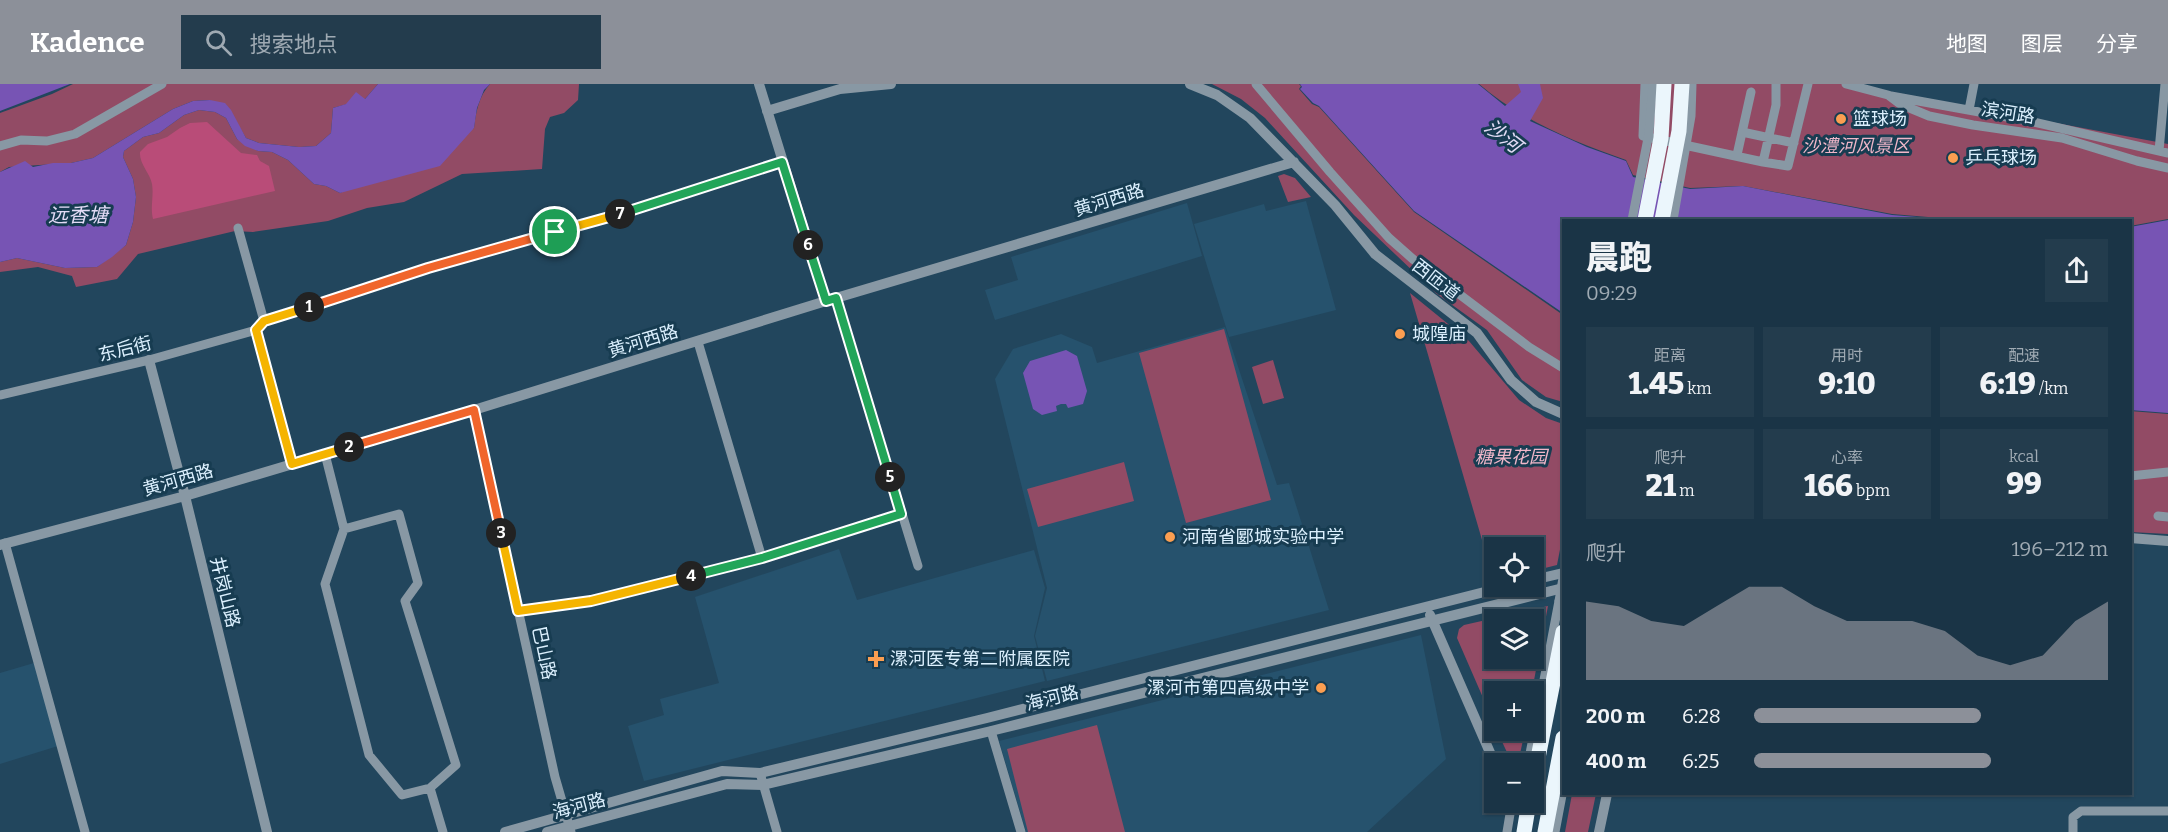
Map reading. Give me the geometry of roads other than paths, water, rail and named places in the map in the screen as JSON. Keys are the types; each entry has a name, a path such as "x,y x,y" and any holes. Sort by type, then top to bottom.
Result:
{"highway":[{"path":"1645,219 1661,138 1664,84"},
{"path":"1662,219 1679,131 1682,84"},
{"path":"1539,753 1562,637"},
{"path":"1545,832 1562,743"},
{"path":"1524,832 1527,813"}],"street":[{"path":"0,146 21,140 47,141 75,135 162,84"},
{"path":"759,84 782,162 831,300 918,566"},
{"path":"767,111 840,89 891,84"},
{"name":"西匝道","path":"1190,84 1217,94 1250,118 1335,205 1375,254 1477,333 1511,380 1536,402 1562,414"},
{"path":"1256,84 1329,172 1389,238 1414,260 1529,347 1562,367"},
{"path":"1645,84 1643,136 1788,166 1808,84"},
{"path":"1632,219 1648,133 1653,84"},
{"path":"1673,219 1691,116 1692,84"},
{"path":"1763,162 1776,105 1776,84"},
{"name":"滨河路","path":"1846,84 1888,95 1900,104 1929,116 2062,138 2168,168"},
{"path":"1969,110 1974,84"},
{"path":"1888,95 2029,121 2164,152 2165,84"},
{"path":"1737,155 1750,92"},
{"path":"1742,132 1794,143"},
{"path":"292,464 256,330 264,321 428,268 603,219 782,162"},
{"name":"黄河西路","path":"2,544 185,496 1294,162"},
{"path":"238,228 264,321"},
{"name":"东后街","path":"0,395 149,360 256,330"},
{"path":"698,342 762,558"},
{"name":"井岗山路","path":"149,360 185,496 267,832"},
{"name":"巴山路","path":"474,410 555,777 569,824"},
{"path":"325,454 344,529 325,584 369,755 402,795 430,788 456,765 405,601 418,583 399,514 344,529"},
{"path":"2132,476 2168,472"},
{"path":"518,611 591,601 762,558 901,514"},
{"path":"2158,516 2168,516"},
{"path":"2132,538 2168,541"},
{"path":"2,544 85,832"},
{"path":"1544,577 1562,573"},
{"path":"1530,753 1562,584"},
{"name":"海河路","path":"505,832 569,824 727,784 763,785 991,731 1562,588"},
{"name":"海河路","path":"547,832 722,771 760,773 1484,592"},
{"path":"1427,607 1490,753"},
{"path":"991,731 1020,832"},
{"path":"760,773 777,832"},
{"path":"430,788 443,832"},
{"path":"1555,832 1562,795"},
{"path":"1599,832 1607,795"},
{"path":"2073,832 2073,816 2081,811 2168,811"},
{"path":"1507,832 1510,813"}],"water":[{"path":"0,84 70,84 0,111"},
{"name":"远香塘","path":"378,84 490,84 484,90 477,108 474,128 440,166 340,193 326,186 314,184 288,160 272,152 258,151 245,146 237,139 226,118 215,112 199,110 184,115 159,133 143,137 124,151 123,157 133,179 136,197 133,222 126,245 112,257 97,267 65,268 17,258 0,262 0,172 25,161 33,167 93,158 173,109 193,101 210,100 225,103 246,138 259,143 299,147 316,146 331,133 333,108 346,104 356,92 365,99"},
{"name":"沙河","path":"1300,84 1478,84 1505,106 1521,92 1518,84 1540,84 1543,98 1530,121 1587,147 1626,161 1633,177 1690,189 1743,186 1892,215 1942,219 1562,219 1562,312 1414,211 1319,106 1300,89 1302,87"},
{"path":"2168,220 2168,413 2132,410 2132,227"},
{"path":"1066,350 1077,356 1087,391 1083,404 1068,408 1066,404 1061,404 1056,406 1057,411 1042,415 1033,409 1023,373 1030,361"}],"place":[{"name":"篮球场","path":"1841,119"},
{"name":"乒乓球场","path":"1953,158"},
{"name":"城隍庙","path":"1400,334"},
{"name":"河南省郾城实验中学","path":"1170,537"},
{"name":"漯河医专第二附属医院","path":"876,659"},
{"name":"漯河市第四高级中学","path":"1321,688"}],"park label":[{"name":"沙澧河风景区","path":"1856,146"},
{"name":"糖果花园","path":"1511,457"}]}
